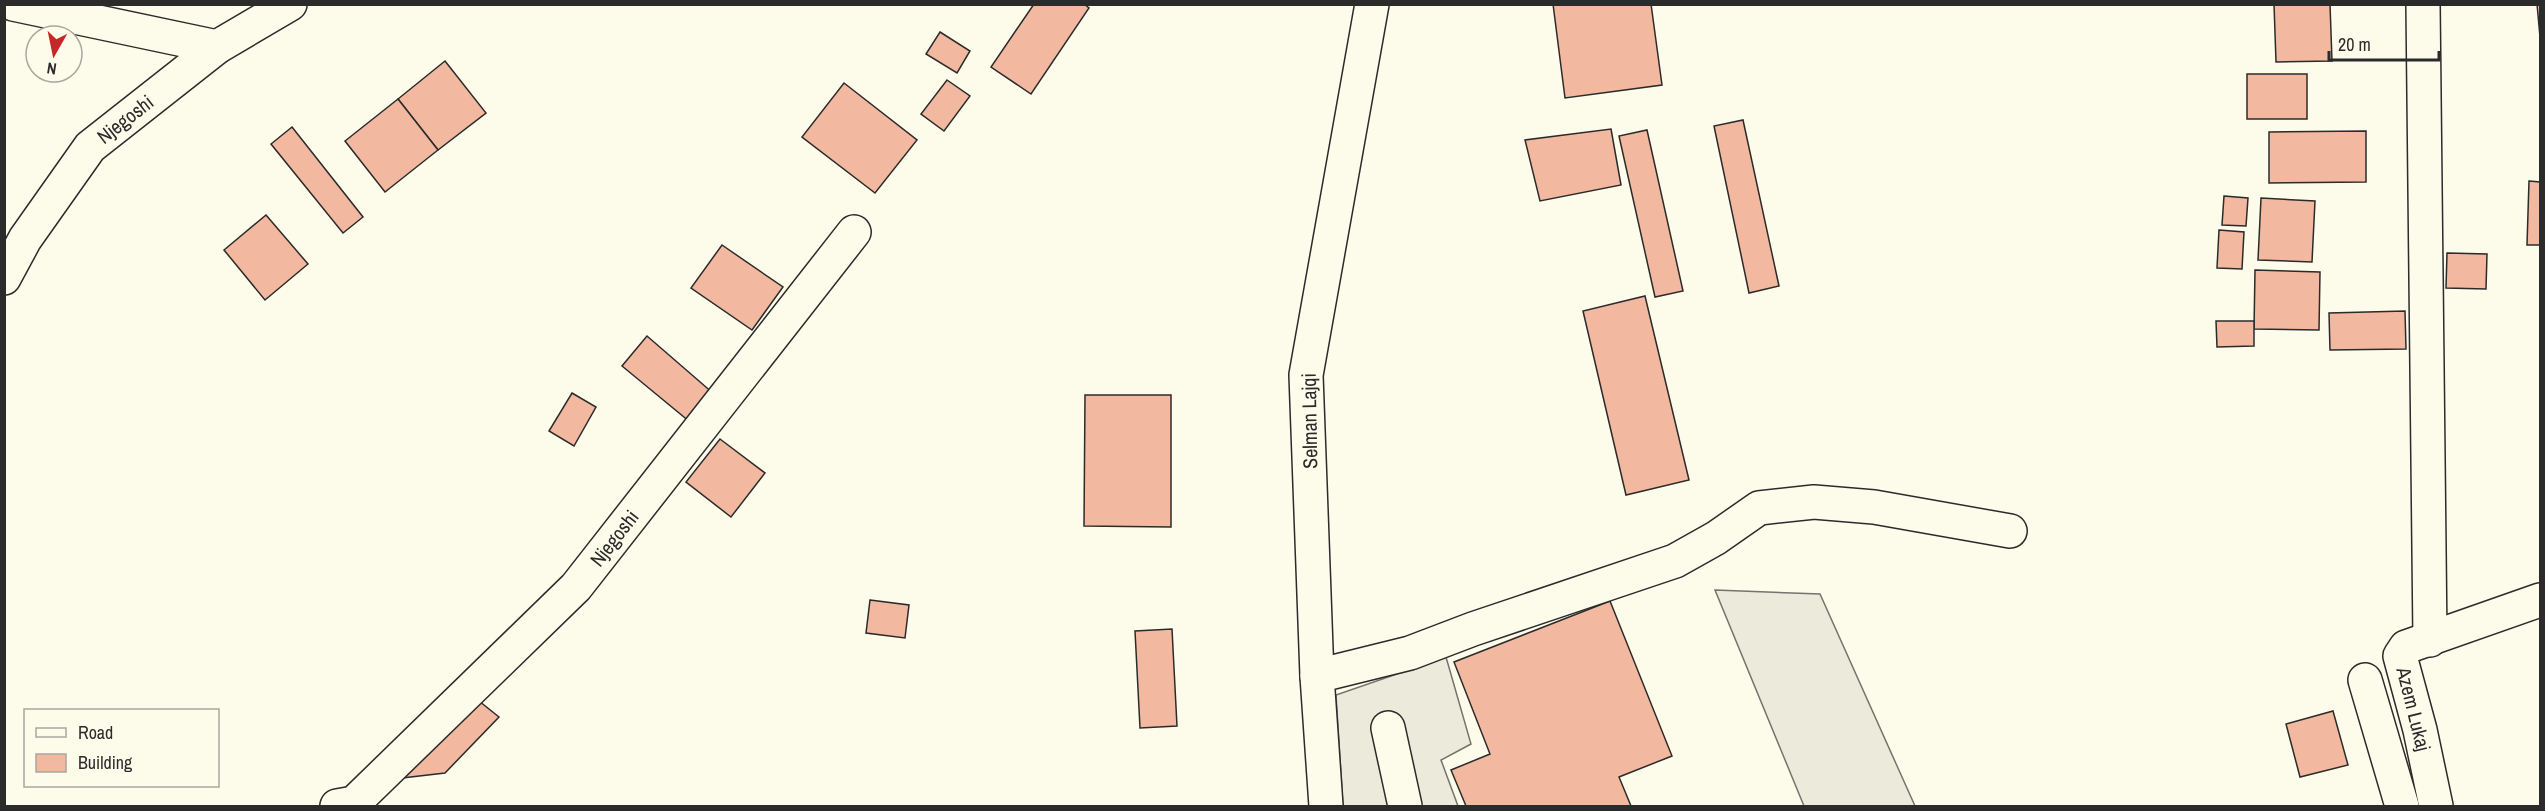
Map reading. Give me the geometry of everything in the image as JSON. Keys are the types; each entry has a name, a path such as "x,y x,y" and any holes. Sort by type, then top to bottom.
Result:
{"street":[{"path":"13,4 217,47"},
{"name":"Njegoshi","path":"4,278 26,238 90,147 217,47 290,4"},
{"name":"Selman Lajqi","path":"1326,807 1317,676 1306,375 1372,4"},
{"path":"2423,4 2430,640"},
{"name":"Njegoshi","path":"350,805 576,587 854,232"},
{"path":"1317,676 1410,653 1473,628 1676,561 1716,538 1759,508 1814,502 1874,507 2010,531"},
{"name":"Azem Lukaj","path":"2436,807 2420,730 2400,656 2406,647 2541,600"},
{"name":"Azem Lukaj","path":"2365,680 2402,807"},
{"path":"1388,728 1405,807"}],"shaded area":[{"path":"1715,590 1820,594 1915,806 1804,806"},
{"path":"1446,657 1471,744 1441,760 1458,806 1343,806 1336,695"}],"building":[{"path":"1034,4 1084,4 1089,8 1031,94 991,67"},
{"path":"1553,4 1651,4 1662,85 1565,98"},
{"path":"2274,4 2330,4 2332,61 2276,62"},
{"path":"2537,4 2540,4 2540,37"},
{"path":"940,32 970,51 957,73 926,54"},
{"path":"445,61 486,113 438,150 398,99"},
{"path":"2247,74 2307,74 2307,119 2247,119"},
{"path":"947,80 970,96 944,131 921,114"},
{"path":"844,83 917,140 875,193 802,137"},
{"path":"398,99 438,150 385,192 345,141"},
{"path":"1743,120 1779,286 1749,293 1714,126"},
{"path":"292,127 363,217 343,233 271,144"},
{"path":"1611,129 1621,185 1540,201 1525,140"},
{"path":"1647,130 1683,291 1655,297 1619,136"},
{"path":"2366,131 2366,182 2269,183 2269,132"},
{"path":"2529,181 2540,182 2540,245 2527,245"},
{"path":"2224,196 2248,198 2246,226 2222,225"},
{"path":"2261,198 2315,201 2312,262 2258,260"},
{"path":"266,215 308,264 265,300 224,250"},
{"path":"2219,230 2244,232 2242,269 2217,268"},
{"path":"722,245 783,287 752,330 691,288"},
{"path":"2447,253 2487,254 2486,289 2446,288"},
{"path":"2255,270 2320,272 2319,330 2254,329"},
{"path":"1645,296 1689,480 1626,495 1583,311"},
{"path":"2405,311 2406,349 2330,350 2329,313"},
{"path":"2216,321 2254,321 2254,346 2217,347"},
{"path":"647,336 714,394 690,422 622,366"},
{"path":"572,393 596,407 574,446 549,431"},
{"path":"1085,395 1171,395 1171,527 1084,526"},
{"path":"720,439 765,473 731,517 686,482"},
{"path":"870,600 909,605 905,638 866,633"},
{"path":"1610,601 1672,756 1619,777 1631,806 1466,806 1451,770 1490,754 1454,662"},
{"path":"1172,629 1177,726 1140,728 1135,631"},
{"path":"474,697 499,717 445,773 402,778"},
{"path":"2333,711 2348,765 2300,777 2286,724"}]}
